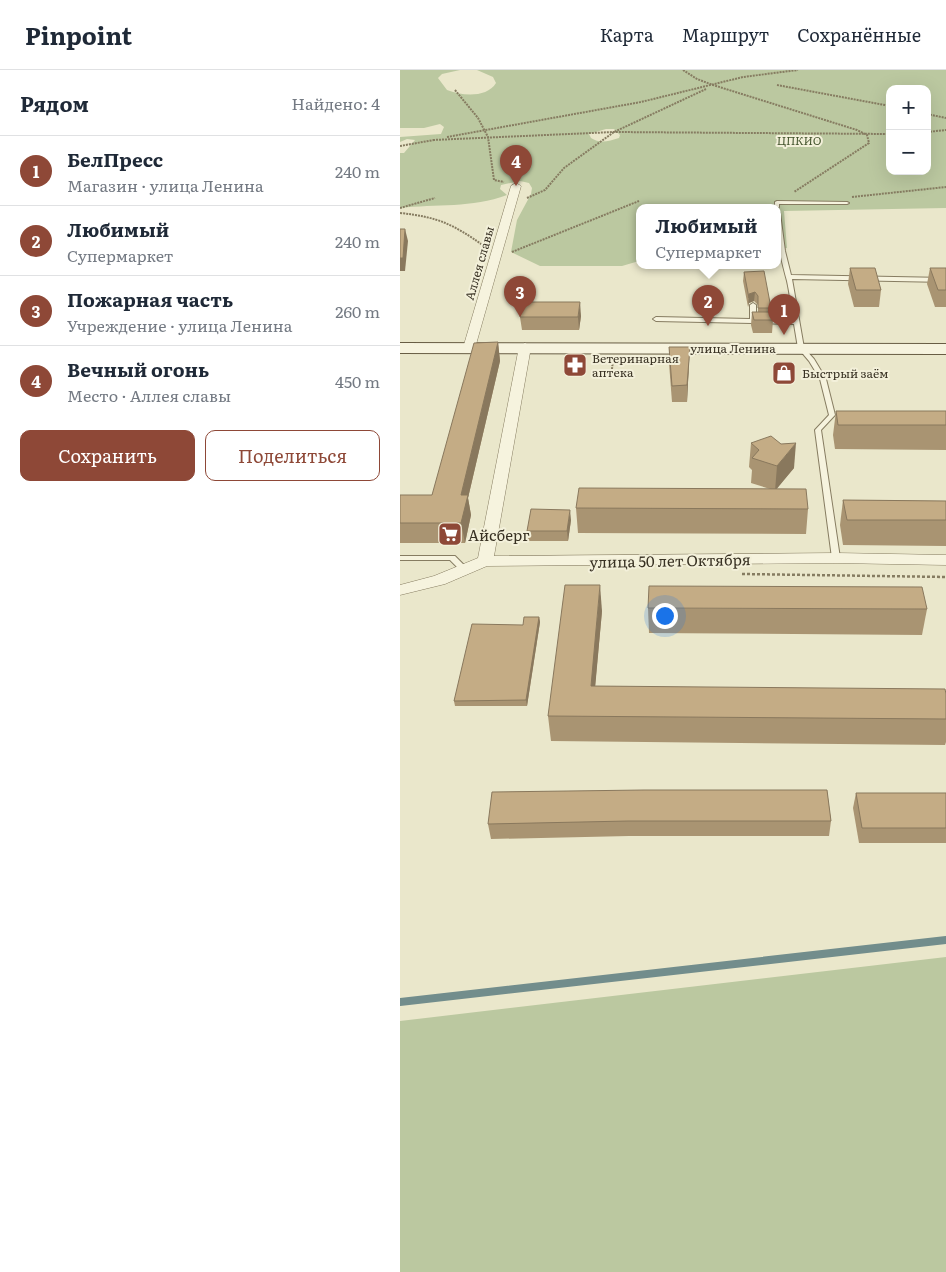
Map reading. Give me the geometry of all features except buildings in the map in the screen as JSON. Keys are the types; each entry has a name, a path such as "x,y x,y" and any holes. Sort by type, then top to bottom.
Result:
{"street":[{"name":"Аллея славы","path":"469,348 516,186"},
{"path":"485,561 525,347"},
{"name":"улица Ленина","path":"400,348 946,349"},
{"name":"улица 50 лет Октября","path":"400,590 439,580 485,561 836,558 946,560"}],"lane":[{"path":"781,205 846,203"},
{"path":"781,243 801,348 812,360 823,379 832,415 818,430 836,558"},
{"path":"788,277 946,280"},
{"path":"753,305 753,321"},
{"path":"656,319 796,322"},
{"path":"400,558 452,558 465,570"}],"path":[{"path":"683,70 697,79 713,85 857,130 867,135 869,142 778,204"},
{"path":"400,146 641,102 743,77 798,70"},
{"path":"527,198 545,190 564,168 614,132 713,85"},
{"path":"777,85 886,105"},
{"path":"455,90 478,118 488,137 494,180 516,186"},
{"path":"931,115 946,118"},
{"path":"931,132 946,130"},
{"path":"433,140 614,132 886,134"},
{"path":"852,197 945,187"},
{"path":"400,208 435,198"},
{"path":"611,378 613,360"},
{"path":"738,574 946,577"}],"green space":[{"name":"ЦПКИО","path":"400,70 460,70 442,74 438,78 447,90 460,94 474,94 487,91 496,83 493,77 477,70 946,70 946,208 784,211 787,248 781,249 781,204 636,204 636,262 622,266 540,266 511,252 517,220 531,194 532,188 529,183 520,181 501,185 500,189 507,195 481,202 400,208 400,153 404,153 415,140 407,139 400,142 400,137 441,134 444,127 440,124 424,128 400,128","holes":["606,129 614,129 620,135 619,138 601,141 594,140 589,134"]},
{"path":"946,957 946,1272 400,1272 400,1021"}],"waterway":[{"path":"400,1002 946,940"}],"place":[{"name":"Вечный огонь","path":"516,186"},
{"name":"Пожарная часть","path":"520,317"},
{"name":"Любимый","path":"708,326"},
{"name":"БелПресс","path":"784,335"},
{"name":"Ветеринарная аптека","path":"575,365"},
{"name":"Быстрый заём","path":"784,373"},
{"name":"Айсберг","path":"450,534"}]}
